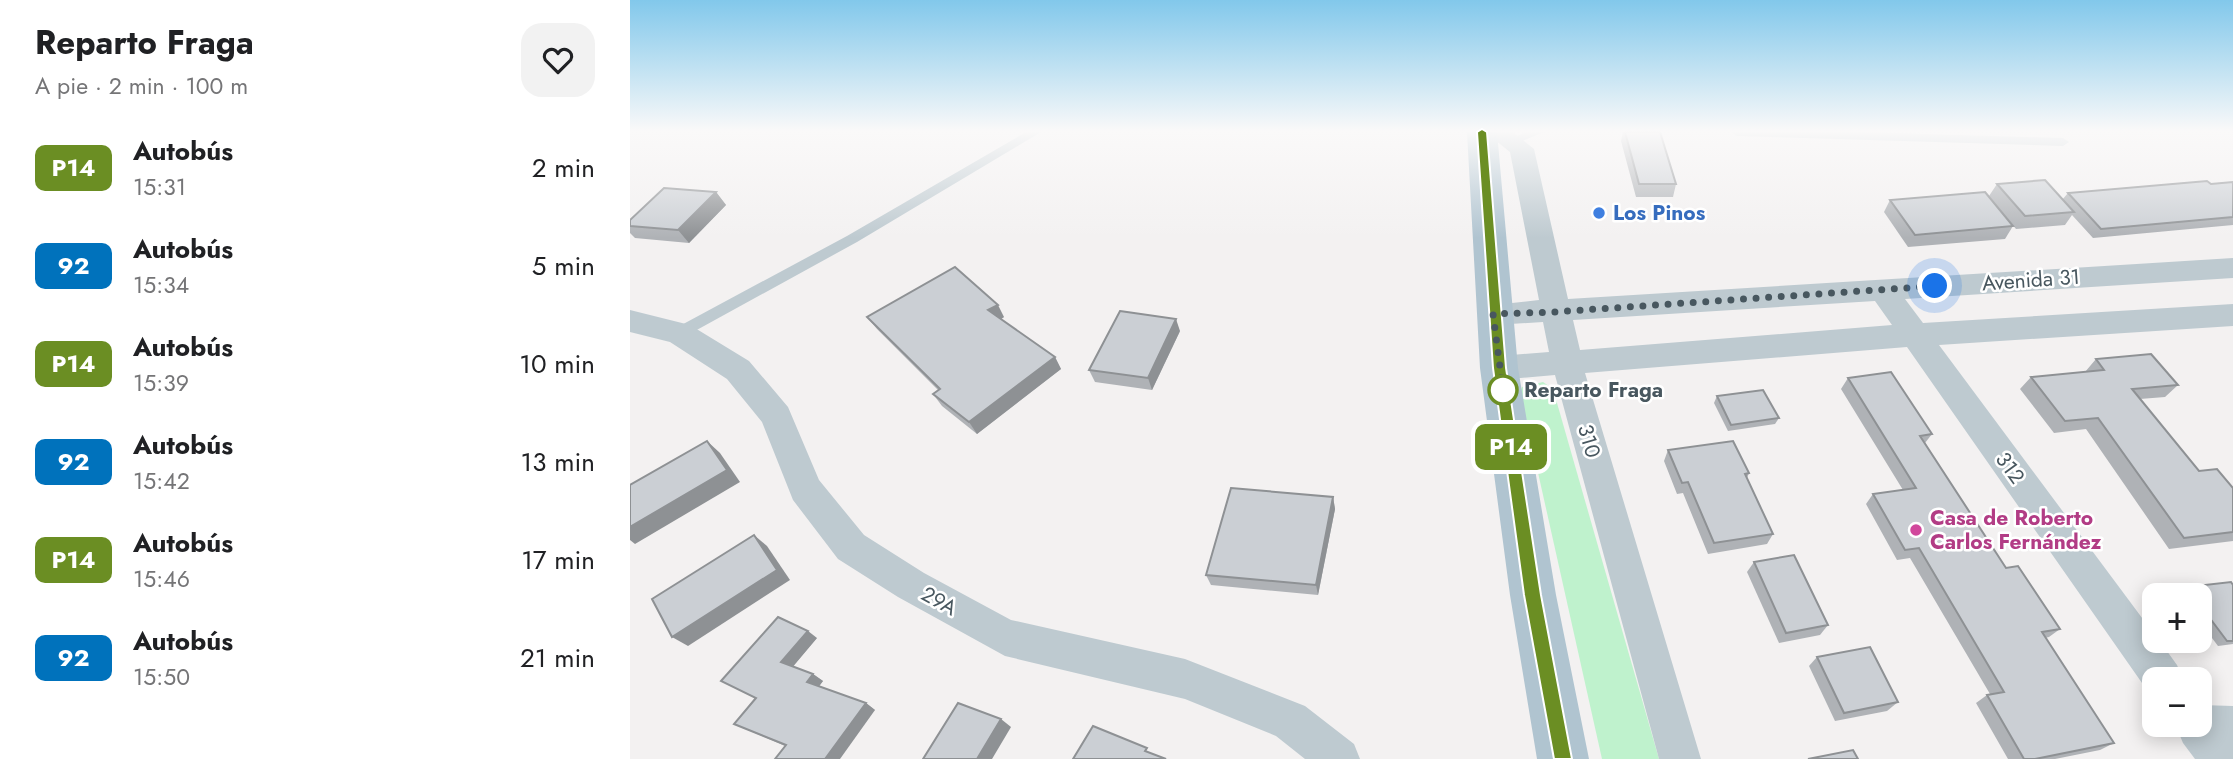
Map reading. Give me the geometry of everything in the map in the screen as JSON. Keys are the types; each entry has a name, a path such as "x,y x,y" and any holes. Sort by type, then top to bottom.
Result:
{"main road":[{"path":"1504,167 1493,314 1532,595 1563,759"}],"street":[{"name":"310","path":"1526,167 1554,312 1567,363 1680,759"},
{"name":"Avenida 31","path":"1493,314 2233,268"},
{"name":"312","path":"1882,289 2154,667"},
{"path":"1499,368 1914,335 2233,315"},
{"name":"29A","path":"630,321 680,333 738,370 776,416 805,489 851,547 881,566 1005,637 1185,679 1290,721 1339,759"}],"lane":[{"path":"680,333 852,239 974,167"}],"green space":[{"path":"1543,382 1553,389 1659,759 1602,759 1520,392 1522,387"}],"building":[{"path":"1635,167 1671,167 1676,184 1639,184"},
{"path":"2045,180 2074,212 2025,216 1997,184"},
{"path":"2207,181 2211,184 2233,182 2233,217 2101,229 2068,193"},
{"path":"664,188 716,192 678,230 630,226 630,220"},
{"path":"1985,192 2013,226 1915,235 1890,200"},
{"path":"955,267 998,305 988,310 1055,357 969,422 933,394 940,389 867,317"},
{"path":"1120,311 1176,319 1148,378 1089,370"},
{"path":"2151,354 2178,385 2132,389 2199,471 2217,469 2233,488 2233,532 2184,538 2098,418 2065,421 2031,377 2104,370 2096,359"},
{"path":"1891,372 1932,434 1920,436 2006,568 2018,566 2060,629 2042,632 2114,743 2024,759 1987,695 2004,692 1919,548 1905,550 1873,494 1916,488 1848,378"},
{"path":"1763,390 1779,418 1731,425 1717,396"},
{"path":"707,441 727,470 630,527 630,485"},
{"path":"1733,441 1773,534 1714,543 1688,482 1682,483 1668,450"},
{"path":"1231,488 1333,497 1316,585 1206,575"},
{"path":"754,535 777,570 672,637 652,599"},
{"path":"1794,555 1828,625 1786,633 1754,562"},
{"path":"2231,582 2233,585 2233,641 2227,641 2212,621 2212,584"},
{"path":"778,617 808,631 781,662 813,674 807,682 866,703 825,759 775,759 786,745 734,724 756,698 721,681"},
{"path":"1870,647 1898,702 1844,713 1817,657"},
{"path":"958,703 1001,719 977,759 923,759"},
{"path":"1093,726 1147,748 1145,751 1166,759 1073,759"},
{"path":"1853,750 1858,759 1808,759"}],"bus line":[{"name":"P14","path":"1484,167 1499,368 1532,595 1563,759"}],"place":[{"name":"Los Pinos","path":"1599,213"},
{"name":"Reparto Fraga","path":"1503,390"},
{"name":"Casa de Roberto Carlos Fernández","path":"1916,530"}],"route":[{"path":"1503,390 1493,314 1935,286"}]}
